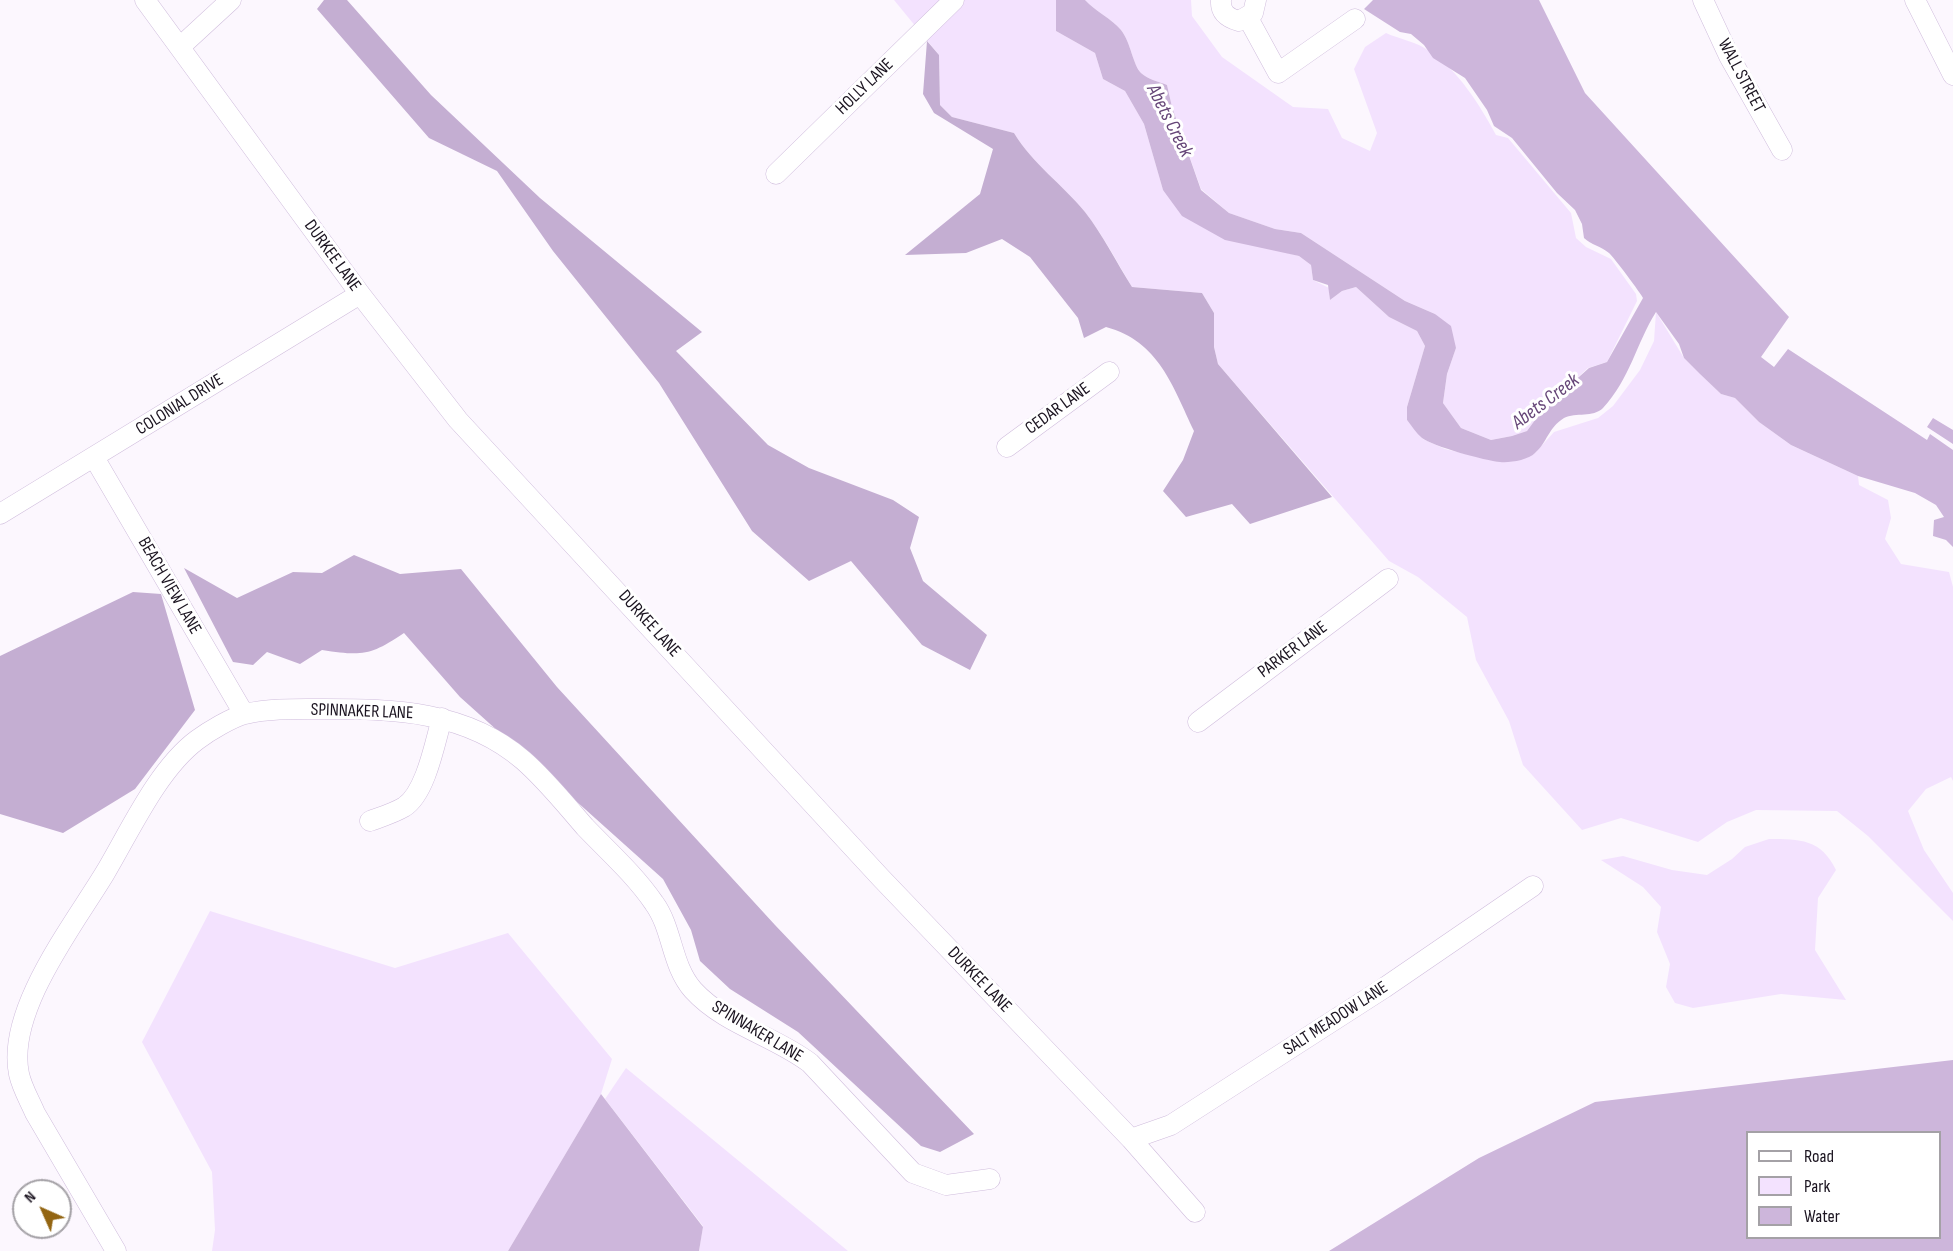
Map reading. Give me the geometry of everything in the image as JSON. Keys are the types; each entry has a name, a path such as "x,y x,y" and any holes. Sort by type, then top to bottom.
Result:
{"street":[{"name":"DURKEE LANE","path":"145,0 360,294 458,420 881,878 1131,1139 1195,1212"},
{"path":"180,47 231,0"},
{"name":"HOLLY LANE","path":"776,174 954,0"},
{"path":"1221,0 1224,13 1231,19 1239,21 1252,9 1278,73 1355,19"},
{"name":"WALL STREET","path":"1703,0 1729,56 1782,150"},
{"path":"1915,0 1953,75"},
{"name":"COLONIAL DRIVE","path":"0,514 95,459 360,294"},
{"name":"CEDAR LANE","path":"1007,447 1109,372"},
{"name":"BEACH VIEW LANE","path":"95,459 244,714"},
{"name":"PARKER LANE","path":"1198,722 1388,579"},
{"name":"SPINNAKER LANE","path":"116,1251 25,1092 20,1075 19,1034 28,1005 43,975 164,775 198,740 244,714 309,710 410,711 442,718 481,731 518,756 539,776 655,903 679,968 693,990 716,1010 739,1025 791,1049 810,1063 913,1173 946,1185 990,1179"},
{"path":"370,821 406,806 418,790 428,768 442,718"},
{"name":"SALT MEADOW LANE","path":"1131,1139 1171,1125 1384,988 1533,886"}],"green space":[{"path":"894,0 1056,0 1056,31 1095,53 1103,79 1125,91 1144,124 1163,190 1280,251 1299,256 1311,265 1313,280 1329,288 1330,300 1342,291 1356,287 1389,317 1417,331 1425,346 1407,407 1407,420 1423,439 1445,449 1499,462 1535,453 1554,432 1598,418 1613,406 1640,370 1654,341 1656,312 1684,358 1721,394 1735,398 1759,422 1791,445 1858,476 1859,485 1888,500 1891,518 1885,539 1901,564 1949,572 1953,587 1953,781 1951,777 1926,789 1908,811 1924,850 1953,893 1953,921 1868,836 1837,811 1756,810 1727,822 1698,842 1621,818 1582,830 1523,765 1509,721 1476,660 1467,617 1418,577 1389,561 1218,364 1214,347 1214,313 1202,293 1132,287 1085,212 1030,154 1014,133 952,117 940,105 939,55"},
{"path":"1085,0 1191,0 1192,16 1222,57 1293,107 1328,109 1342,138 1370,151 1377,133 1354,69 1365,47 1386,33 1425,48 1459,78 1496,135 1508,138 1571,213 1576,238 1586,247 1611,259 1636,294 1637,301 1607,362 1588,368 1543,409 1527,431 1491,440 1461,428 1443,403 1447,374 1456,348 1435,314 1405,301 1301,233 1275,229 1229,213 1201,189 1172,107 1167,85 1141,73 1121,30"},
{"path":"1769,839 1790,839 1808,843 1824,852 1836,870 1818,898 1815,950 1846,1000 1781,994 1693,1008 1675,1003 1666,987 1670,964 1657,932 1661,907 1643,887 1601,860 1623,856 1672,870 1707,875 1732,859 1745,847"},
{"path":"210,911 395,968 508,933 612,1059 601,1094 508,1251 212,1251 215,1230 212,1172 142,1042"},
{"path":"626,1068 848,1251 699,1251 703,1226 605,1099"}],"shaded area":[{"path":"324,0 347,0 431,95 540,198 702,332 676,351 768,445 809,468 893,500 919,517 910,548 923,581 987,635 970,670 922,645 851,561 809,581 752,531 659,383 553,251 497,171 429,138 317,9"},
{"path":"927,41 939,55 940,105 952,117 1014,133 1030,154 1085,212 1132,287 1202,293 1214,313 1214,347 1218,364 1332,497 1250,524 1232,504 1186,517 1163,491 1183,460 1194,431 1171,382 1152,354 1124,334 1106,327 1084,338 1078,318 1030,257 1002,239 966,253 905,255 980,194 993,149 934,113 923,94"},
{"path":"354,555 400,574 461,569 557,687 775,925 974,1134 940,1152 921,1146 798,1032 730,989 700,961 691,930 663,879 460,697 404,633 374,650 347,653 322,650 300,664 267,652 253,665 233,662 184,568 237,598 293,572 322,573"},
{"path":"133,592 161,594 195,710 135,789 63,833 0,814 0,656"}],"water":[{"name":"Abets Creek","path":"1056,0 1085,0 1121,30 1141,73 1167,85 1172,107 1201,190 1229,213 1275,229 1301,233 1405,301 1435,314 1451,326 1456,348 1447,374 1443,403 1461,428 1491,440 1527,431 1543,409 1589,368 1607,362 1643,298 1609,253 1584,238 1582,224 1575,210 1557,193 1512,138 1494,126 1487,110 1465,78 1433,58 1424,45 1411,34 1400,32 1364,9 1373,0 1539,0 1585,93 1789,317 1761,357 1774,367 1788,349 1927,440 1930,434 1953,450 1953,547 1946,540 1933,536 1934,520 1944,517 1936,505 1915,493 1858,476 1791,445 1759,422 1735,398 1721,394 1684,358 1679,344 1656,312 1620,385 1603,408 1594,413 1564,418 1554,426 1539,449 1532,455 1514,461 1493,461 1447,449 1422,438 1407,420 1407,407 1425,346 1417,331 1389,317 1356,287 1342,291 1330,300 1328,285 1313,280 1311,265 1299,256 1225,240 1182,216 1163,190 1144,124 1125,91 1103,79 1095,53 1056,31"},
{"path":"1933,418 1953,430 1953,444 1927,427"},
{"path":"1953,1060 1953,1251 1329,1251 1479,1158 1595,1102"},
{"path":"601,1094 703,1227 699,1251 508,1251"}]}
